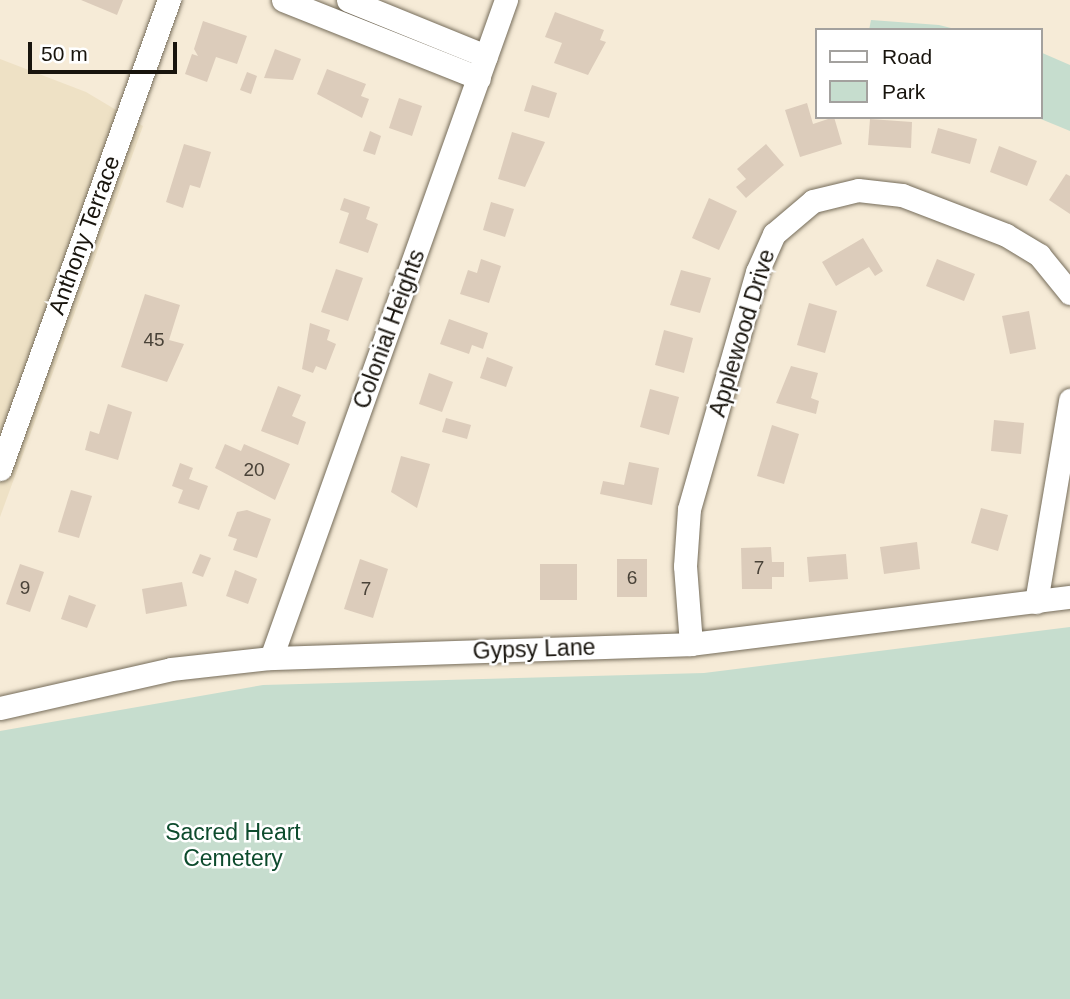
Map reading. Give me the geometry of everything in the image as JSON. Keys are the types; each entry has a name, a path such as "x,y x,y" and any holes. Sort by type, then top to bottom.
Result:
{"street":[{"name":"Anthony Terrace","path":"0,469 169,0"},
{"path":"283,0 479,78"},
{"path":"348,0 486,56"},
{"name":"Colonial Heights","path":"271,658 506,0"},
{"path":"379,38 387,15"},
{"name":"Applewood Drive","path":"691,644 685,566 689,509 757,272 774,234 813,201 858,190 902,195 1006,235 1039,255 1070,293"},
{"path":"1036,602 1070,400"},
{"name":"Gypsy Lane","path":"0,708 170,669 271,658 691,644 1070,597"}],"shaded area":[{"path":"0,59 86,92 143,126 0,517"}],"green space":[{"path":"871,20 951,28 869,28"},
{"path":"1042,53 1070,65 1070,131 1041,119"},
{"name":"Sacred Heart Cemetery","path":"1070,627 1070,999 0,999 0,731 263,685 704,673"}],"building":[{"path":"81,0 123,0 117,15"},
{"path":"555,12 604,30 600,40 606,42 588,75 554,63 562,43 545,37"},
{"path":"203,21 247,36 237,64 216,57 207,82 185,74 192,54 198,56 194,49"},
{"path":"275,49 301,59 293,80 264,78"},
{"path":"327,69 366,84 361,96 369,99 362,118 317,94"},
{"path":"247,72 257,76 251,94 240,90"},
{"path":"532,85 557,93 549,118 524,111"},
{"path":"399,98 422,106 412,136 389,128"},
{"path":"807,103 813,124 835,119 842,144 800,157 785,110"},
{"path":"870,119 912,122 911,148 868,145"},
{"path":"938,128 977,139 970,164 931,153"},
{"path":"370,131 381,136 375,155 363,151"},
{"path":"512,132 545,142 525,187 498,179"},
{"path":"184,144 211,152 200,188 190,185 183,208 166,202"},
{"path":"766,144 784,165 746,198 736,187 746,179 737,169"},
{"path":"999,146 1037,161 1027,186 990,172"},
{"path":"1066,174 1070,176 1070,214 1049,200"},
{"path":"344,198 370,207 366,219 378,224 368,253 339,243 349,213 340,210"},
{"path":"709,198 737,211 719,250 692,238"},
{"path":"491,202 514,209 505,237 483,230"},
{"path":"863,238 883,271 875,276 869,267 836,286 822,262"},
{"path":"481,259 501,266 489,303 460,294 468,270 477,273"},
{"path":"937,259 975,274 964,301 926,286"},
{"path":"336,269 363,278 348,321 321,312"},
{"path":"681,270 711,278 700,313 670,305"},
{"path":"145,294 180,305 169,340 184,344 167,382 121,367"},
{"path":"809,303 837,311 825,353 797,345"},
{"path":"1029,311 1036,349 1010,354 1002,316"},
{"path":"449,319 488,333 483,349 472,345 469,354 440,344"},
{"path":"310,323 330,330 327,340 336,344 326,370 316,366 313,373 302,369"},
{"path":"664,330 693,338 684,373 655,365"},
{"path":"487,357 513,367 506,387 480,378"},
{"path":"791,366 818,373 811,398 819,401 816,414 776,403"},
{"path":"429,373 453,382 442,412 419,404"},
{"path":"278,386 301,395 292,416 306,422 298,445 261,431"},
{"path":"650,389 679,397 669,435 640,427"},
{"path":"108,404 132,412 118,460 85,450 90,431 99,434"},
{"path":"446,418 471,425 467,439 442,432"},
{"path":"994,420 1024,423 1021,454 991,451"},
{"path":"772,425 799,434 784,484 757,476"},
{"path":"225,444 241,451 244,444 290,464 275,500 215,468"},
{"path":"401,456 430,464 417,508 391,492"},
{"path":"629,462 659,468 652,505 600,494 603,481 624,485"},
{"path":"180,463 193,468 189,479 208,486 199,510 178,503 183,490 172,486"},
{"path":"71,490 92,496 79,538 58,532"},
{"path":"981,508 1008,515 998,551 971,543"},
{"path":"247,510 271,519 257,558 233,550 237,539 228,536 237,512"},
{"path":"917,542 920,569 884,574 880,547"},
{"path":"771,547 772,562 784,562 784,577 772,577 772,589 742,589 741,548"},
{"path":"200,554 211,558 203,577 192,573"},
{"path":"846,554 848,579 809,582 807,557"},
{"path":"360,559 388,569 373,618 344,609"},
{"path":"617,559 647,559 647,597 617,597"},
{"path":"20,564 44,572 30,612 6,604"},
{"path":"540,564 577,564 577,600 540,600"},
{"path":"235,570 257,579 248,604 226,596"},
{"path":"182,582 187,606 146,614 142,589"},
{"path":"69,595 96,605 87,628 61,619"}]}
